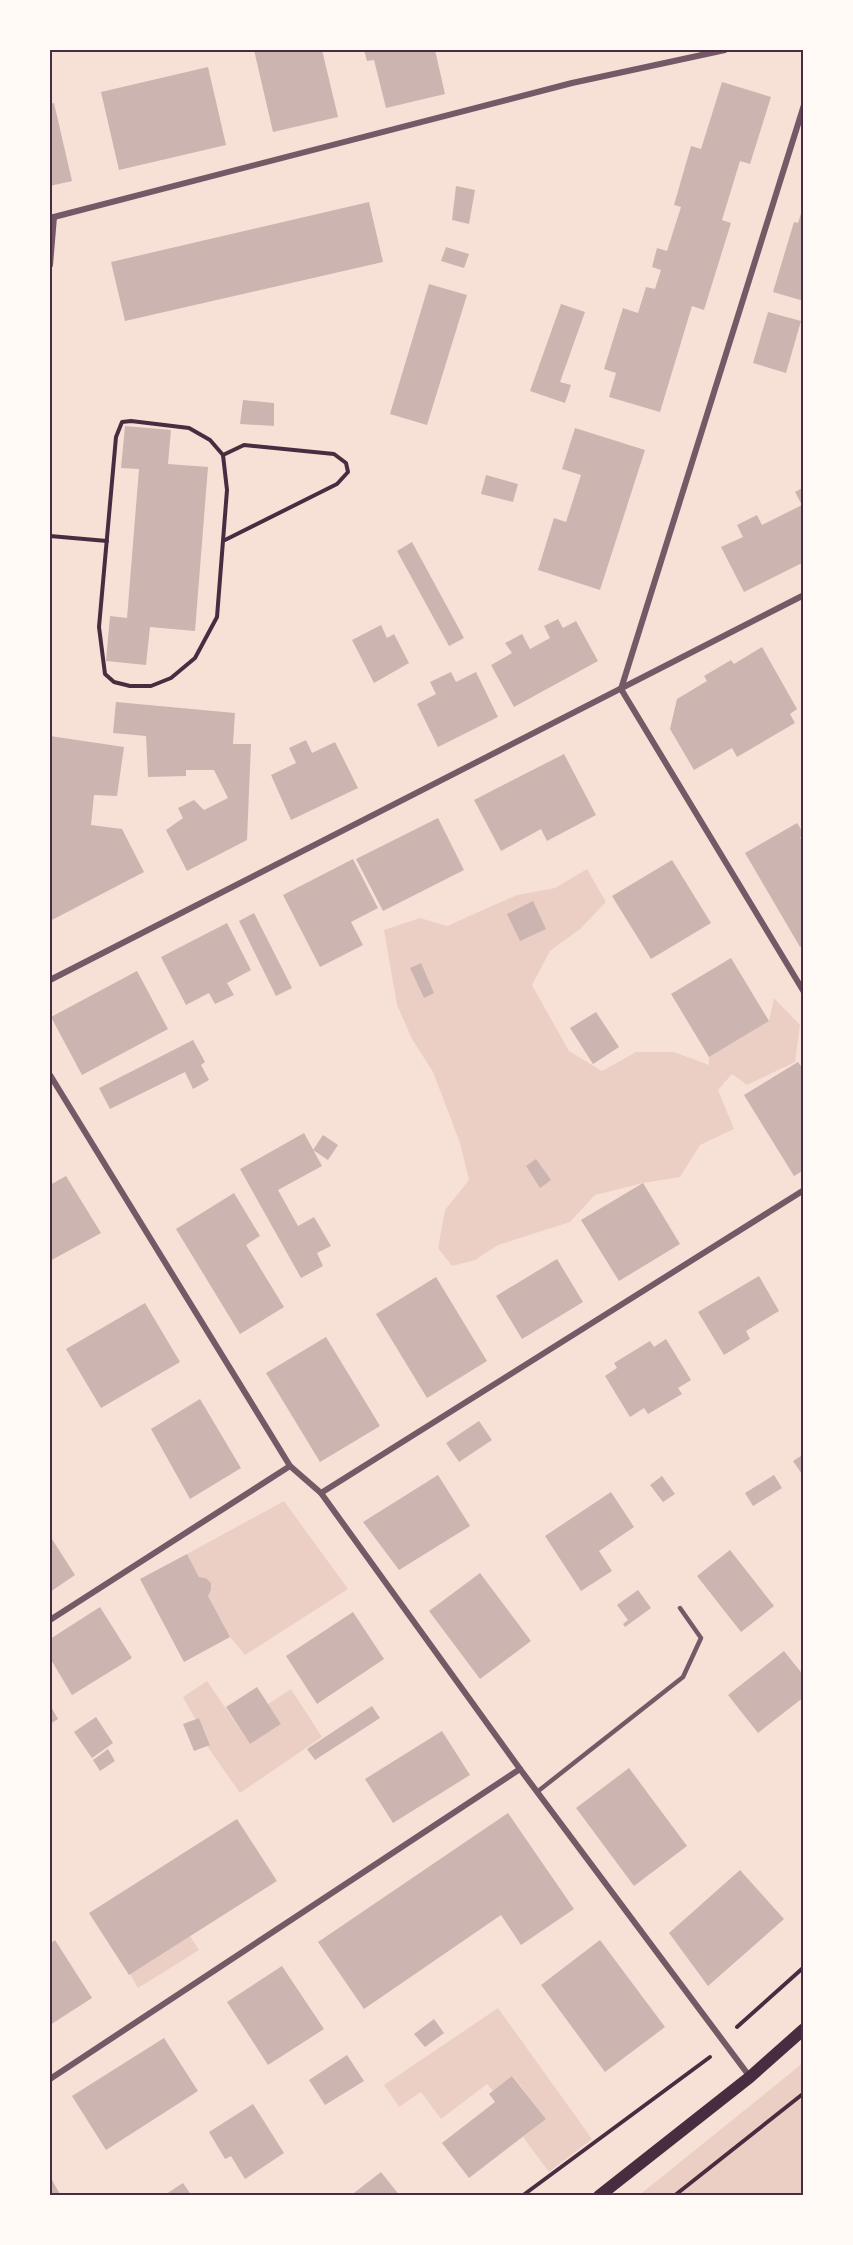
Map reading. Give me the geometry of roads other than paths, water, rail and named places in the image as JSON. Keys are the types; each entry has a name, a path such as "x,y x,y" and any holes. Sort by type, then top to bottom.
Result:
{"main road":[{"path":"600,2196 750,2077 804,2029"}],"street":[{"path":"50,265 52,217 573,83 725,50"},
{"path":"804,105 621,689 804,992"},
{"path":"50,981 804,595"},
{"path":"50,1075 290,1466 321,1493 537,1792 750,2077"},
{"path":"321,1493 804,1190"},
{"path":"50,1620 290,1466"},
{"path":"50,2079 520,1768"}],"lane":[{"path":"537,1792 683,1677 701,1638 680,1608"}]}
